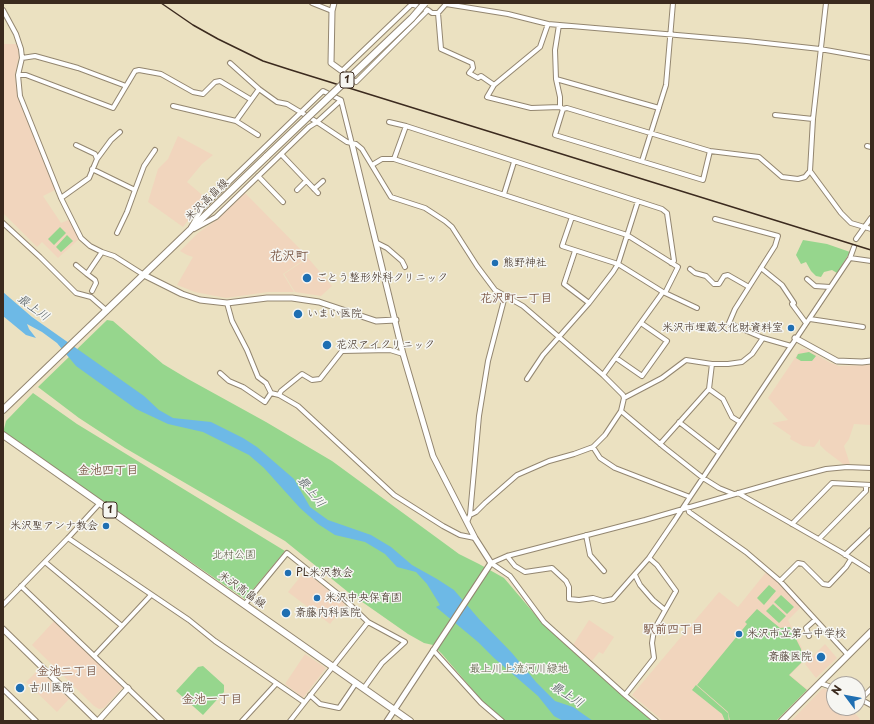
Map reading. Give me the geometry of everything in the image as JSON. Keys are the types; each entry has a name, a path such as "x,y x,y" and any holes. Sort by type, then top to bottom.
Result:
{"main road":[{"name":"米沢高畠線","path":"3,410 412,18 425,3"},
{"name":"米沢高畠線","path":"3,435 410,721"},
{"path":"782,721 871,632"}],"street":[{"path":"312,3 332,11"},
{"path":"334,3 332,11 331,63 356,82 428,10"},
{"path":"642,161 666,85 673,3"},
{"path":"548,24 540,47 494,86 487,97 531,108 567,108 710,151 759,158 782,177 798,179 805,177 810,171 813,119 826,3"},
{"path":"342,71 411,4 432,13 438,13"},
{"path":"494,86 481,76 478,78 469,73 473,68 472,63 441,49 438,13 446,4 508,14 548,24 747,41 820,49 871,58"},
{"path":"3,10 16,34 21,49 22,58 18,75 20,96 62,198 81,238 90,246 114,256 144,275 182,294 200,300 227,303 267,298 292,298 319,302 376,321 396,320"},
{"path":"559,25 555,50 556,79 561,108 555,135 703,180 710,151"},
{"path":"22,58 35,56 78,68 126,86"},
{"path":"230,63 277,102 287,104 347,142 356,144 362,150 391,196 425,208 452,227 477,266 495,290 523,306 559,336 603,375 624,398"},
{"path":"18,75 26,75 113,108 134,71 139,70 161,74 193,92 203,94 215,82 220,81 250,99"},
{"path":"556,79 658,108"},
{"path":"236,121 259,88"},
{"path":"188,232 203,207 300,112 324,91 341,100 396,320 403,354 433,456 475,538 491,562 510,576 544,622 656,721"},
{"path":"188,232 216,217 309,126 317,122 341,100"},
{"path":"173,106 236,121 258,135"},
{"path":"775,114 813,119"},
{"path":"389,122 406,126 662,209 667,212 674,261 671,263"},
{"path":"394,159 406,126"},
{"path":"62,198 89,178 97,159 111,140 120,132"},
{"path":"76,145 95,154 97,159"},
{"path":"117,233 127,212 144,166 155,150"},
{"path":"281,154 318,193"},
{"path":"372,165 382,159 394,159 627,234 678,267 664,292 603,375"},
{"path":"504,194 514,162"},
{"path":"92,169 135,190"},
{"path":"810,171 841,213 851,223 871,229"},
{"path":"258,176 283,202"},
{"path":"314,189 323,180"},
{"path":"297,190 306,181"},
{"path":"527,379 535,365 589,303 618,264 638,201"},
{"path":"572,217 562,246 618,264 664,292 696,308"},
{"path":"856,239 863,227 871,218"},
{"path":"715,219 778,236 775,246 735,309 729,323 763,338 791,346"},
{"path":"3,223 76,293 91,297 104,313"},
{"path":"377,243 387,248 402,261 405,267"},
{"path":"506,556 515,566 525,572 552,568 566,581 569,587 568,599 579,600 593,598 603,601 612,599 649,558 795,338 810,319 850,258 854,247"},
{"path":"575,251 564,284 589,303"},
{"path":"87,274 102,252"},
{"path":"850,258 871,261"},
{"path":"76,265 95,280 96,283 92,291"},
{"path":"761,268 782,285 794,303 792,304 806,323"},
{"path":"690,269 695,273 706,276 714,284 719,284 724,276 728,275 749,287"},
{"path":"807,279 815,286 830,288"},
{"path":"467,522 470,515 479,416 488,361 505,296"},
{"path":"227,303 232,321 248,350 258,377 266,383 271,393 279,395 298,406 394,495 443,526 460,535 475,538"},
{"path":"810,319 863,327"},
{"path":"616,358 642,376 667,341 641,323"},
{"path":"470,515 476,512 484,503 517,475 549,461 593,447 605,435 621,411 624,398 662,378 686,360 712,364 742,362 752,354 763,338"},
{"path":"795,338 837,360 862,362 871,361"},
{"path":"279,395 281,391 302,374 312,380 320,379 342,351 390,350 403,354"},
{"path":"660,444 709,389 712,364"},
{"path":"220,373 229,381 243,387 265,402 271,393"},
{"path":"709,389 723,399 732,417 740,422"},
{"path":"621,411 703,478 719,488 736,493 819,539 871,571"},
{"path":"679,422 719,453"},
{"path":"593,447 600,458 615,468 690,497"},
{"path":"387,721 491,562 506,556 645,520 736,493 826,469 847,467 871,468"},
{"path":"792,524 832,483 871,485"},
{"path":"819,539 866,491 866,485"},
{"path":"3,605 100,503"},
{"path":"688,507 689,512 746,552 780,580 848,655"},
{"path":"845,555 871,530"},
{"path":"586,535 590,555 604,571"},
{"path":"68,538 189,620 215,641 304,702"},
{"path":"245,604 287,553 343,598 368,622 405,642 382,663 364,688"},
{"path":"625,695 654,658 652,643 654,630 676,591 657,565 649,558"},
{"path":"780,580 798,563 803,564 823,584 828,585 846,567 851,559"},
{"path":"44,562 122,626"},
{"path":"635,575 640,585 653,600 665,610"},
{"path":"21,586 162,721"},
{"path":"94,656 151,595"},
{"path":"809,636 806,628 815,620"},
{"path":"290,721 368,622"},
{"path":"3,629 98,721 128,688"},
{"path":"433,650 481,703 502,721"},
{"path":"310,695 320,704 339,708 356,683"},
{"path":"820,683 826,685"},
{"path":"242,721 276,684"},
{"path":"3,689 36,721"}],"shaded area":[{"path":"3,44 18,44 19,56 15,75 18,96 55,190 43,196 61,223 71,219 79,239 58,258 42,242 37,247 3,213"},
{"path":"178,136 213,155 202,164 187,182 207,199 194,212 183,227 148,202 158,169 168,159"},
{"path":"245,193 308,257 283,274 294,292 268,292 226,298 195,292 177,285 193,257 180,251 198,233 218,219"},
{"path":"308,258 332,286 321,296 295,292 284,274"},
{"path":"801,349 805,349 839,366 871,365 871,425 854,424 849,439 844,446 850,464 843,464 826,451 820,445 820,439 814,447 803,446 790,439 791,436 772,423 788,420 768,398"},
{"name":"米沢中央保育園","path":"305,571 345,604 330,624 288,592"},
{"name":"米沢市立第一中学校","path":"767,571 802,606 788,620 802,648 803,662 790,675 808,690 778,721 663,721 632,695 719,592 738,607"},
{"path":"55,620 124,686 104,708 99,709 94,706 32,645"},
{"path":"589,620 614,637 603,654 599,652 592,661 573,645"},
{"path":"825,644 837,658 816,678 805,664"},
{"path":"305,654 326,668 303,698 285,684"},
{"path":"39,669 69,699 57,712 26,682"},
{"path":"823,688 826,690 826,716 857,716 860,719 858,721 791,721"}],"green space":[{"path":"60,227 66,233 54,245 48,239"},
{"path":"67,235 73,241 61,252 56,247"},
{"path":"803,240 827,244 850,252 837,273 832,270 824,272 821,277 816,276 806,262 801,264 796,255"},
{"name":"最上川上流河川緑地","path":"107,320 113,321 163,364 332,461 459,554 504,578 544,625 652,721 505,721 484,703 433,645 424,643 408,634 348,592 285,541 125,448 79,418 38,387"},
{"path":"809,352 816,356 812,361 801,361 796,358 798,354"},
{"name":"北村公園","path":"33,393 77,424 285,551 245,599 3,433 6,421"},
{"path":"769,585 776,591 764,605 757,598"},
{"path":"781,595 794,607 787,614 774,602"},
{"path":"773,604 786,616 779,623 766,611"},
{"path":"757,609 780,628 790,627 801,649 802,662 789,675 807,690 776,721 730,721 728,712 697,685 747,624 745,622"},
{"path":"203,666 224,685 224,692 203,715 176,691 198,667"},
{"path":"696,685 728,713 729,721 725,721 722,714 692,690"}],"water":[{"path":"3,292 32,317 144,396 159,410 173,418 211,422 243,438 257,447 294,479 310,507 328,520 371,535 391,547 412,565 454,590 479,619 512,653 536,682 555,701 573,707 593,721 563,721 554,716 538,696 478,642 436,607 440,605 427,584 416,572 397,567 385,554 365,542 335,535 318,524 300,508 264,468 249,455 203,432 168,424 136,409 76,366 57,343 42,332 27,324 36,338 26,335 3,316"}],"railway":[{"path":"161,3 193,25 263,61 871,250"}],"place":[{"name":"熊野神社","path":"495,263"},
{"name":"ごとう整形外科クリニック","path":"307,278"},
{"name":"いまい医院","path":"298,314"},
{"name":"米沢市埋蔵文化財資料室","path":"791,328"},
{"name":"花沢アイクリニック","path":"327,345"},
{"name":"米沢聖アンナ教会","path":"106,526"},
{"name":"PL米沢教会","path":"288,573"},
{"name":"米沢中央保育園","path":"317,598"},
{"name":"斎藤内科医院","path":"286,613"},
{"name":"米沢市立第一中学校","path":"739,634"},
{"name":"斎藤医院","path":"821,657"},
{"name":"古川医院","path":"20,688"}],"district":[{"name":"花沢町","path":"289,256"},
{"name":"花沢町一丁目","path":"516,299"},
{"name":"金池四丁目","path":"108,471"},
{"name":"駅前四丁目","path":"673,630"},
{"name":"金池二丁目","path":"67,672"},
{"name":"金池一丁目","path":"212,700"}],"water label":[{"name":"最上川","path":"33,308"},
{"name":"最上川","path":"311,492"},
{"name":"最上川","path":"567,695"}]}
